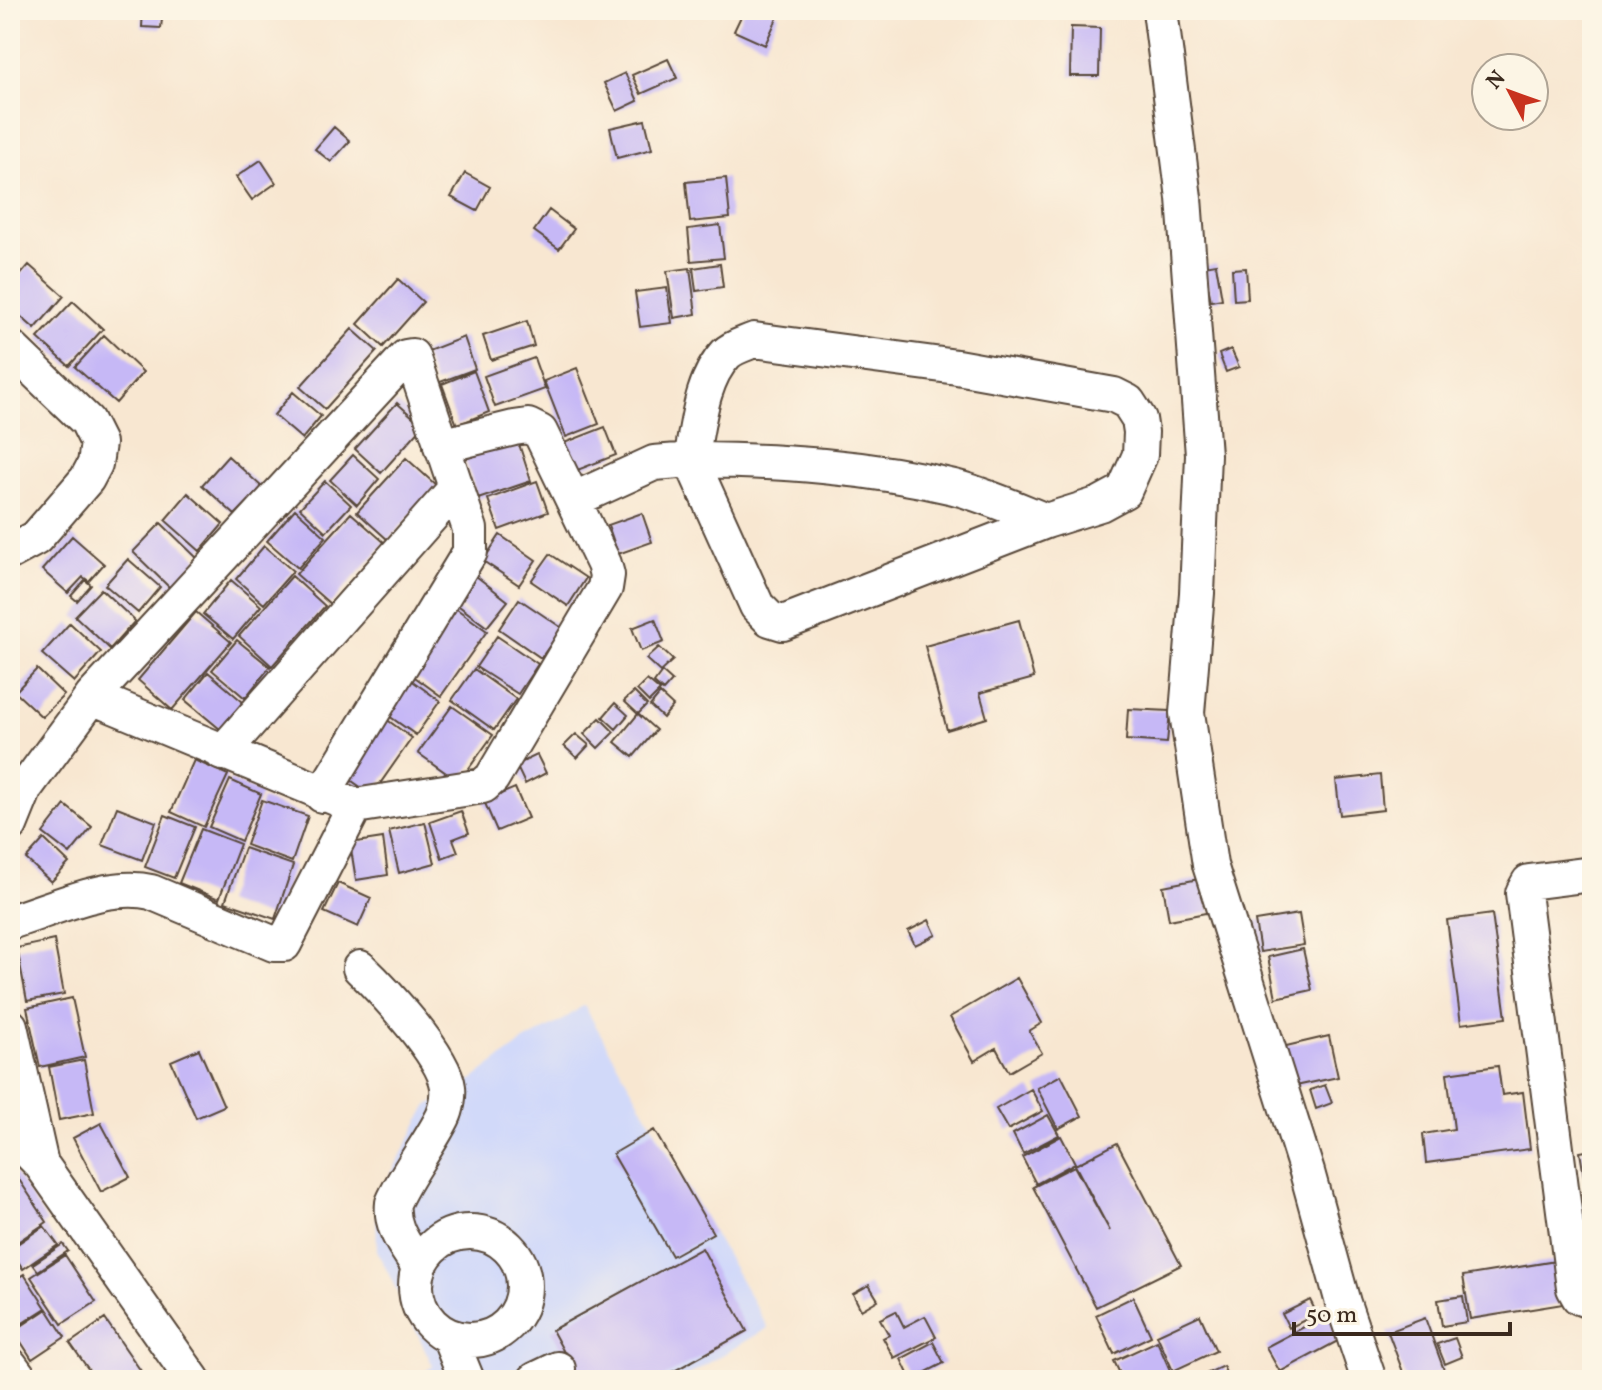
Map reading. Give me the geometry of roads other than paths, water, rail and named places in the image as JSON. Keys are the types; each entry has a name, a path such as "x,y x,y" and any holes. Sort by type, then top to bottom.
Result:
{"street":[{"path":"1160,10 1184,198 1203,455 1197,593 1187,713 1210,865 1369,1380"},
{"path":"754,340 957,367 1114,395 1128,402 1139,419 1140,455 1124,491 1100,504 1046,521 783,623 770,619 757,606 691,460 702,404 715,368 728,351 754,340"},
{"path":"10,347 87,421 98,443 95,464 87,479 36,538 10,552"},
{"path":"10,825 25,788 92,697 408,356 414,358 470,529 470,552 322,795"},
{"path":"92,697 322,795 355,806 483,786 492,778 605,588 607,575 540,432 528,426 441,446"},
{"path":"573,500 654,463 760,460 873,471 957,488 1046,521"},
{"path":"222,753 456,488"},
{"path":"10,922 117,889 135,888 274,944 284,944 355,806"},
{"path":"1592,874 1529,882 1523,893 1574,1288 1579,1297 1592,1302"},
{"path":"360,968 386,992 443,1070 448,1087 444,1115 393,1203 395,1228 419,1267"},
{"path":"10,1026 41,1164"},
{"path":"10,1133 41,1164 193,1380"},
{"path":"473,1231 492,1235 507,1245 519,1260 524,1279 524,1298 516,1315 503,1329 486,1338 467,1340 449,1336 433,1326 421,1311 416,1293 419,1267 437,1242 454,1233 473,1231"},
{"path":"449,1336 467,1380"},
{"path":"10,1365 21,1380"}]}
